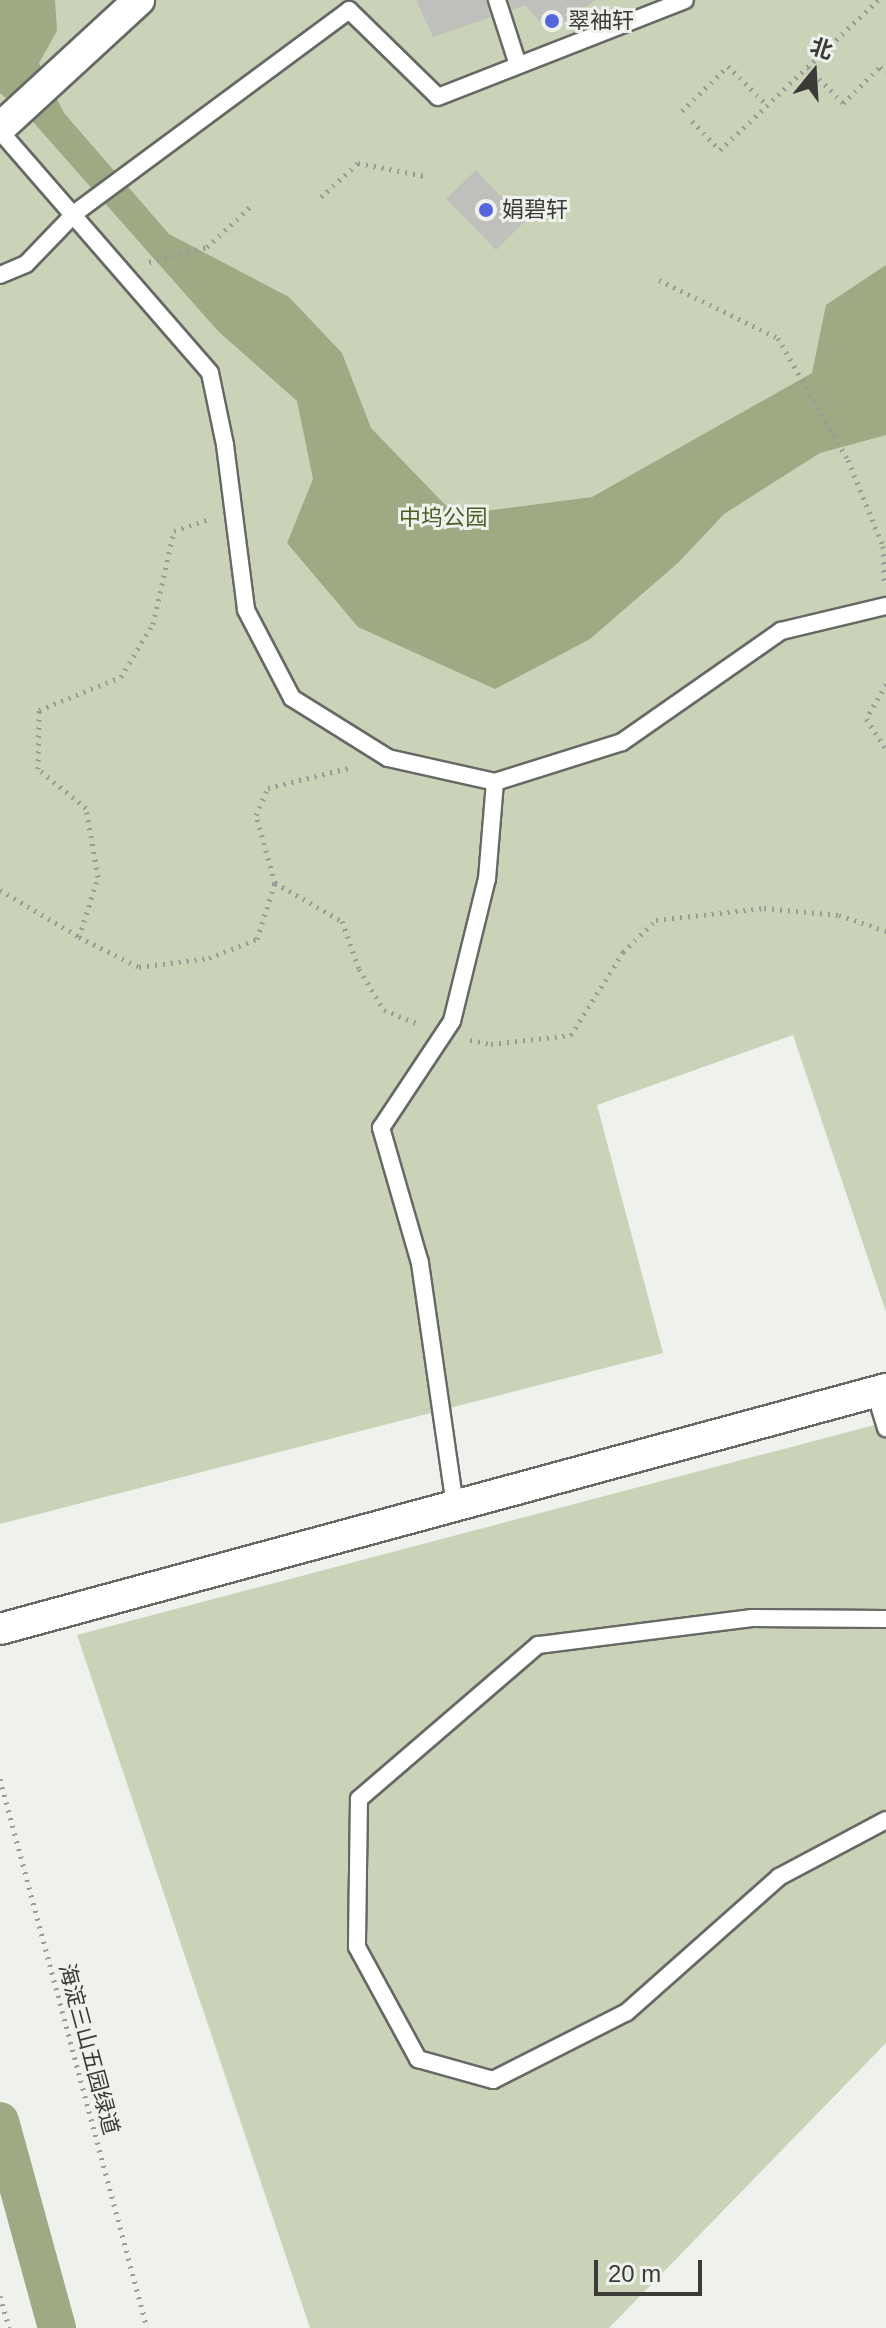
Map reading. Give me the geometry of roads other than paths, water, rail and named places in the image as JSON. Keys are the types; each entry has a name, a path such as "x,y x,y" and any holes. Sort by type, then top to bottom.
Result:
{"street":[{"path":"0,129 139,0"},
{"path":"0,1629 881,1391"}],"lane":[{"path":"497,0 518,65"},
{"path":"0,275 26,264 75,213 349,10 438,97 685,0"},
{"path":"0,129 210,373 225,445 230,511 246,610 292,698 388,758 495,782 622,742 781,631 886,606"},
{"path":"455,1506 420,1263 381,1128 452,1021 487,879 495,782"},
{"path":"881,1391 886,1428"},
{"path":"886,1619 752,1618 538,1645 359,1799 357,1947 418,2059 493,2080 627,2012 779,1877 886,1820"}],"waterway":[{"path":"0,2121 57,2328"}],"place":[{"name":"翠袖轩","path":"552,21"},
{"name":"娟碧轩","path":"486,210"}],"park label":[{"name":"中坞公园","path":"443,518"}]}
